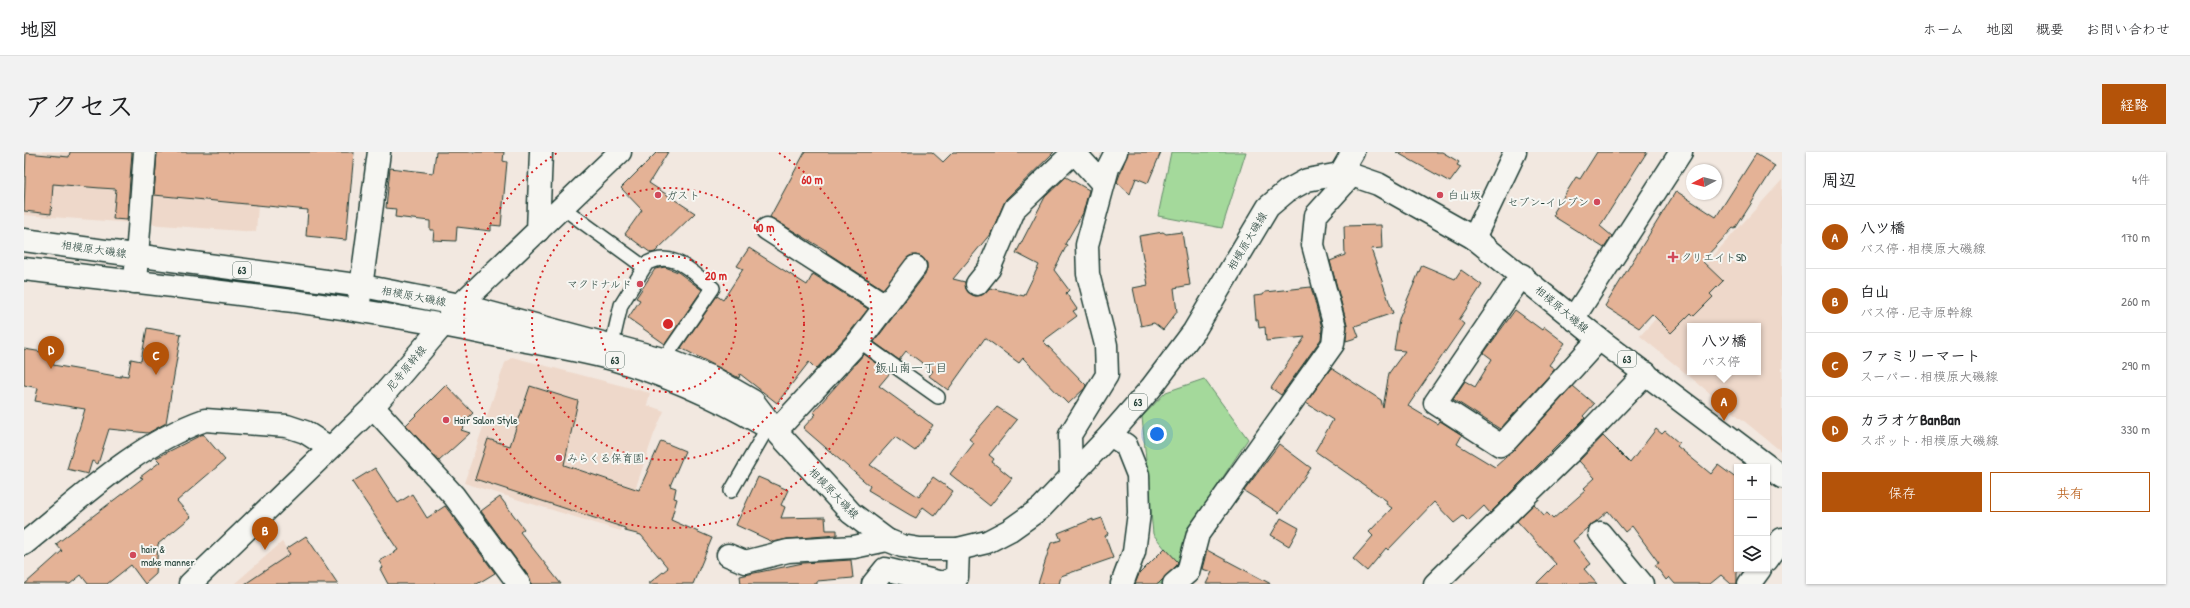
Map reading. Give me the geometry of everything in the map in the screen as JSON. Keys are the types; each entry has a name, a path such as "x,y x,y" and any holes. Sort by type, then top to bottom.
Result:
{"street":[{"path":"135,282 146,152"},
{"path":"358,310 363,286 379,152"},
{"path":"538,231 541,152"},
{"name":"尼寺原幹線","path":"190,584 373,407 460,305 620,152"},
{"path":"989,277 1015,208 1074,152 1104,184"},
{"path":"1071,476 1070,435 1107,375 1106,344 1088,274 1087,245 1104,184 1116,152"},
{"path":"1174,584 1188,572 1198,534 1333,344 1335,327 1313,245 1316,215 1346,175 1353,152"},
{"path":"1474,238 1515,152"},
{"path":"1573,319 1681,152"},
{"name":"相模原大磯線","path":"24,240 363,286 460,305 664,359 713,378 753,401 772,429 851,513 887,540 902,546 920,549 958,549 987,542 1010,530 1041,508 1110,435 1151,388 1194,331 1268,207 1287,191 1307,180 1346,175 1384,187 1474,238 1522,275 1573,319 1782,477"},
{"path":"767,229 885,305"},
{"path":"772,429 859,341 914,267"},
{"name":"相模原大磯線","path":"24,269 358,310 443,324 611,359 659,374 727,404 772,429"},
{"path":"1522,275 1435,403 1500,445 1599,339"},
{"path":"1444,581 1646,373"},
{"path":"373,407 454,496 519,584"},
{"path":"24,544 139,453 192,424 205,420 287,426 305,432 330,448"},
{"path":"1110,435 1126,445 1138,475 1138,513 1134,552 1122,584"},
{"path":"1600,534 1621,546 1642,584"},
{"path":"1770,556 1782,539"},
{"path":"740,565 788,551 854,547 887,540"},
{"path":"873,584 885,569 942,584 957,577 958,549"},
{"path":"1749,584 1758,572"}],"lane":[{"path":"563,208 644,267"},
{"path":"612,344 620,305 644,267 647,263 654,259 674,259 713,288 664,359"},
{"path":"859,341 938,397"},
{"path":"731,491 772,429"}],"shaded area":[{"path":"24,152 262,152 256,232 24,215"},
{"path":"1782,180 1782,452 1688,375 1761,375 1761,323 1687,323 1687,374 1640,336"},
{"name":"みらくる保育園","path":"512,357 650,393 647,405 664,411 654,434 621,531 464,483 505,363"},
{"path":"282,542 310,584 234,584"}],"green space":[{"path":"1171,152 1246,152 1222,228 1158,216"},
{"path":"1204,379 1248,439 1193,523 1185,566 1163,584 1156,584 1179,566 1153,534 1142,417 1166,392"}],"building":[{"path":"70,152 132,152 127,220 113,219 116,189 53,184 51,214 24,211 26,153 69,157"},
{"path":"157,152 354,152 346,240 306,236 308,210 154,195"},
{"path":"436,152 504,152 503,161 507,162 501,226 491,225 491,231 457,227 456,241 433,240 434,230 430,230 430,221 395,217 396,209 386,208 390,168 433,173"},
{"path":"657,152 668,152 649,183 695,213 655,252 651,253 625,234 642,210 621,188"},
{"path":"805,152 932,152 943,162 953,152 1054,152 1006,199 991,233 953,279 965,282 966,289 975,296 982,295 990,288 1024,296 1039,265 1016,253 1045,197 1066,177 1089,190 1083,213 1065,244 1067,245 1054,270 1069,290 1066,293 1077,309 1073,311 1077,316 1043,341 1086,385 1085,388 1068,404 1023,358 1019,363 985,338 948,390 929,376 933,371 906,351 899,360 874,342 925,275 927,263 922,257 916,255 910,256 883,289 826,252 827,251 770,217"},
{"path":"1128,152 1161,152 1148,183 1136,178 1130,194 1117,182"},
{"path":"1396,152 1442,152 1459,162 1457,165 1461,167 1450,182"},
{"path":"1597,152 1647,152 1600,226 1612,236 1604,248 1553,216 1576,177 1580,179"},
{"path":"1756,154 1775,166 1735,229 1733,228 1702,261 1723,281 1710,294 1713,297 1694,316 1691,313 1671,333 1652,314 1639,328 1605,306 1676,191 1686,198 1686,200 1690,200 1716,217"},
{"path":"1381,225 1382,248 1371,249 1393,313 1355,326 1359,337 1346,341 1347,324 1330,261 1345,255 1344,226"},
{"path":"1163,232 1166,234 1182,232 1190,285 1174,288 1177,312 1163,330 1154,323 1141,326 1133,288 1148,285 1139,236"},
{"path":"749,248 807,285 813,274 868,309 849,333 816,369 809,362 777,403 740,374 739,378 681,348 717,296 723,300 743,269 737,266"},
{"path":"1422,265 1455,279 1461,270 1482,285 1459,320 1464,324 1408,406 1438,424 1440,421 1462,435 1457,444 1495,467 1516,448 1573,386 1594,404 1583,416 1585,418 1490,513 1484,506 1468,521 1463,516 1454,523 1434,502 1388,550 1386,548 1367,571 1353,559 1373,536 1369,532 1392,508 1386,504 1387,501 1315,451 1333,420 1306,403 1331,368 1381,400 1383,408 1389,373 1405,351 1394,350 1399,319"},
{"path":"665,267 678,272 702,290 665,344 628,318 640,300 636,298 655,269"},
{"path":"1311,287 1322,328 1321,339 1281,395 1271,388 1305,337 1266,341 1265,327 1259,328 1258,320 1256,320 1254,296 1263,295 1265,292"},
{"path":"1515,310 1542,330 1544,327 1565,343 1549,365 1555,369 1500,429 1453,399 1465,381 1475,387 1492,359 1484,353"},
{"path":"147,328 181,334 166,423 148,433 109,429 98,464 92,461 88,474 67,469 85,409 35,401 38,388 24,385 24,349 55,354 53,365 121,377 121,375 128,376 131,359 141,361"},
{"path":"864,354 890,373 879,386 933,425 915,451 895,437 870,465 919,497 933,477 953,491 935,516 923,507 916,518 868,490 870,486 803,428 816,414 813,412"},
{"name":"Hair Salon Style","path":"446,385 473,413 467,419 470,421 461,430 470,433 439,461 406,425"},
{"name":"みらくる保育園","path":"530,386 578,401 564,465 639,490 661,441 685,451 670,486 676,488 674,498 677,499 671,520 712,538 693,584 648,584 668,568 641,535 625,531 625,528 475,479 488,439 510,446"},
{"path":"997,407 1017,420 989,455 994,459 992,462 1012,478 990,506 950,474 974,443 969,439"},
{"path":"1656,429 1662,434 1665,431 1679,443 1677,446 1711,474 1718,465 1734,477 1734,572 1737,572 1737,584 1731,584 1721,575 1710,584 1675,584 1669,577 1666,580 1655,565 1659,563 1632,526 1625,532 1608,511 1573,541 1591,564 1584,569 1597,584 1536,584 1556,564 1517,521 1534,504 1544,515 1547,513 1553,519 1586,490 1584,488 1595,478 1579,461 1603,436 1630,463"},
{"path":"203,434 225,460 177,501 191,517 158,544 156,574 145,584 131,565 107,584 88,584 81,575 70,584 25,584 62,551 56,544 143,478 140,477 160,462 156,458"},
{"path":"1279,444 1311,468 1279,513 1244,491"},
{"path":"375,468 398,503 412,494 427,518 445,506 495,573 477,584 388,584 380,569 383,568 379,561 398,550 352,482"},
{"path":"758,477 788,490 781,505 785,507 781,518 825,517 826,530 837,530 837,535 787,539 773,542 736,525"},
{"path":"500,497 524,529 520,532 561,584 531,584 529,577 481,511"},
{"path":"1102,518 1108,534 1105,536 1113,558 1061,576 1059,584 1038,584 1051,543 1061,540 1058,533 1093,519 1093,521"},
{"path":"1281,518 1299,528 1289,546 1271,535"},
{"path":"306,536 338,584 245,584 290,554 286,549"},
{"path":"1165,548 1178,562 1177,565 1158,584 1135,584 1139,574"},
{"path":"1207,550 1271,584 1206,584 1212,572 1202,569"},
{"path":"851,560 853,578 817,581 817,584 741,584 740,576 803,563"}],"place":[{"name":"ガスト","path":"658,195"},
{"name":"白山坂","path":"1440,195"},
{"name":"セブン-イレブン","path":"1597,202"},
{"name":"クリエイトSD","path":"1673,257"},
{"name":"マクドナルド","path":"640,284"},
{"name":"カラオケBanBan","path":"51,369"},
{"name":"ファミリーマート","path":"156,375"},
{"name":"Hair Salon Style","path":"446,420"},
{"name":"八ツ橋","path":"1724,421"},
{"name":"みらくる保育園","path":"559,458"},
{"name":"白山","path":"265,550"},
{"name":"hair & make manner","path":"133,555"}],"district":[{"name":"飯山南一丁目","path":"911,368"}]}
